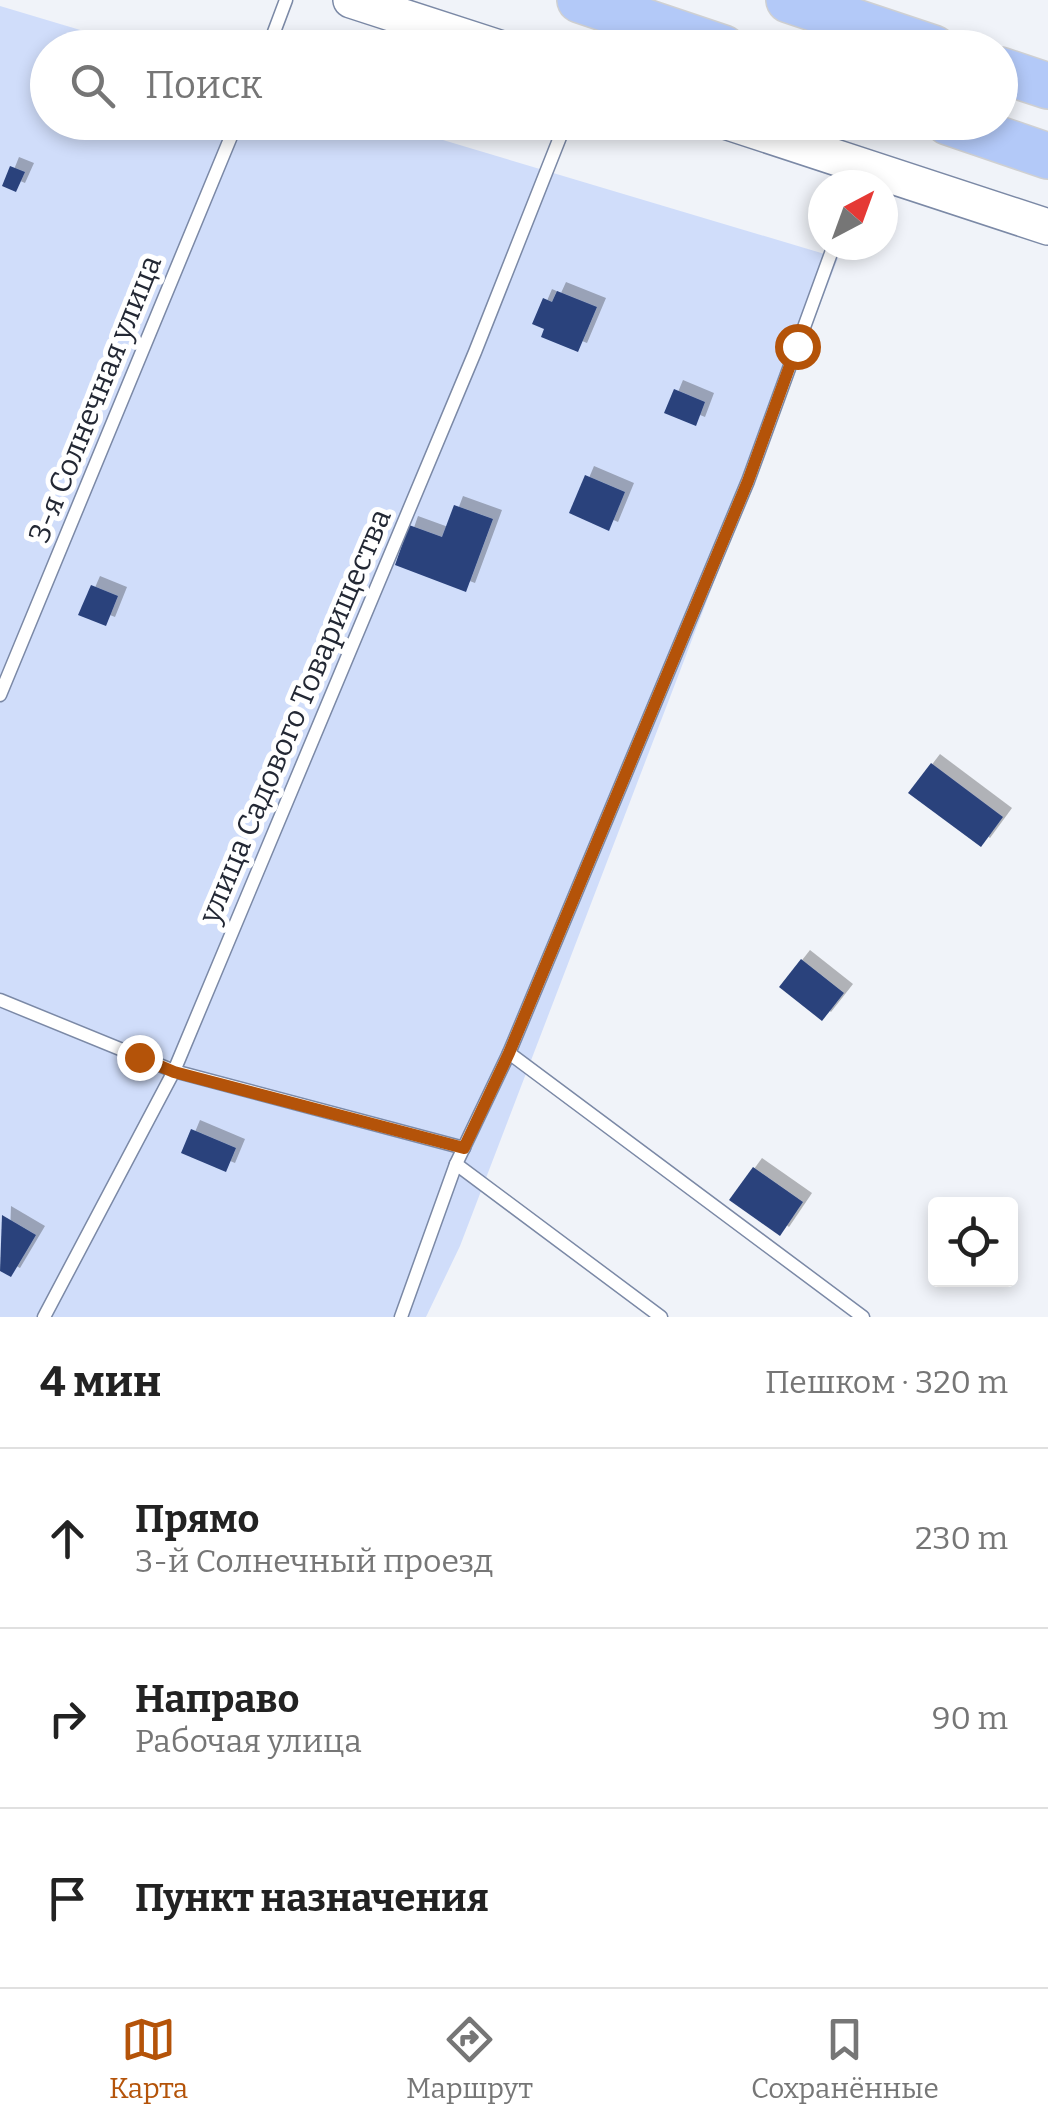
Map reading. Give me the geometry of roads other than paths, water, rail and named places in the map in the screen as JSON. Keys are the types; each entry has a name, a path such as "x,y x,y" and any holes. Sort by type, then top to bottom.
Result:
{"highway":[{"path":"580,0 669,30"},
{"path":"789,0 879,30"},
{"path":"1018,76 1048,86"},
{"path":"1001,140 1048,156"}],"main road":[{"path":"351,0 444,30"},
{"path":"1018,73 1048,78"},
{"path":"773,140 848,170"},
{"path":"898,186 1048,227"}],"lane":[{"path":"275,30 286,0"},
{"name":"3-я Солнечная улица","path":"0,695 230,140"},
{"name":"улица Садового Товарищества","path":"44,1317 174,1072 559,140"},
{"path":"401,1317 456,1164 509,1053 748,481 829,260"},
{"path":"0,1000 174,1072 464,1148"},
{"path":"509,1053 863,1317"},
{"path":"456,1164 661,1317"}]}
